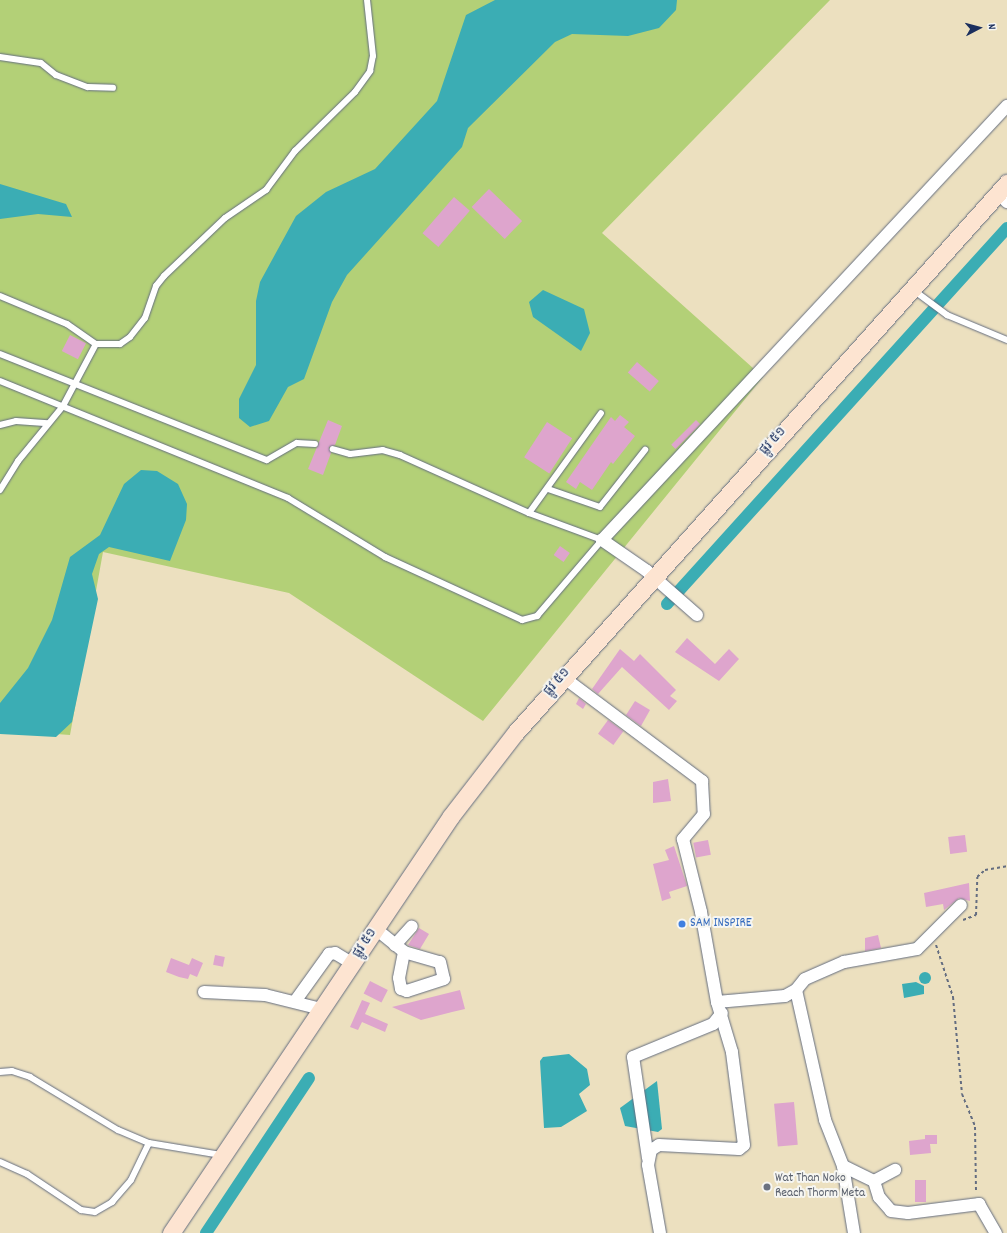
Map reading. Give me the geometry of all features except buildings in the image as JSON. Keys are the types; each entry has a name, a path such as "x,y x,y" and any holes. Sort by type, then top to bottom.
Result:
{"main road":[{"name":"ផ្លូវ ៥១","path":"171,1233 223,1156 307,1004 344,958 376,929 451,816 562,677 650,573 912,289 1004,193"}],"street":[{"path":"697,614 682,599 650,573 602,540 1007,106"},
{"path":"562,677 702,781 704,814 683,839 701,912 716,1002 722,1013 732,1052 743,1147 659,1146 648,1158"},
{"path":"716,1002 780,996 796,990 805,979 816,973 844,962 908,952 931,937 962,905"},
{"path":"376,929 400,948 412,926"},
{"path":"204,992 307,1004 326,957 344,958"},
{"path":"796,990 825,1120 843,1166 854,1233"},
{"path":"660,1233 633,1057 713,1024 722,1013"},
{"path":"843,1166 874,1181 879,1197 896,1212 979,1204 996,1233"},
{"path":"874,1181 895,1170"}],"lane":[{"path":"0,296 67,324 96,344 120,344 137,330 164,276 225,218 266,190 295,151 356,92 370,71 373,56 367,0"},
{"path":"0,56 41,63 56,76 88,87 112,88"},
{"path":"912,289 947,315 1007,340"},
{"path":"0,490 48,423 63,406 96,344"},
{"path":"0,354 266,460 297,443 315,444"},
{"path":"0,381 288,498 385,557 522,620 531,619 541,612 602,540 529,513 400,455 383,450 350,454 333,450"},
{"path":"529,513 548,489 601,413"},
{"path":"0,425 16,421 48,423"},
{"path":"548,489 600,507 645,450"},
{"path":"0,1072 12,1071 30,1077 118,1130 150,1143 223,1156"},
{"path":"0,1162 27,1174 81,1210 95,1212 112,1202 131,1180 150,1143"}],"path":[{"path":"944,923 974,917 977,877 985,870 1007,866"},
{"path":"931,937 953,997 962,1094 975,1127 979,1204"}],"green space":[{"path":"0,0 830,0 602,233 763,377 483,721 289,593 103,552 70,735 0,730"}],"water":[{"path":"495,0 677,0 676,10 659,28 628,36 572,34 555,42 468,128 462,147 347,275 332,302 304,379 288,387 269,421 250,427 239,418 239,399 256,365 256,301 260,282 296,216 326,192 375,169 437,101 466,15"},
{"path":"0,184 66,204 72,217 38,214 0,219"},
{"path":"543,290 584,309 590,333 581,351 533,317 529,302"},
{"path":"141,470 157,471 178,484 187,504 186,520 170,561 109,547 99,554 92,574 98,599 72,722 56,737 0,734 0,703 28,668 52,620 70,557 100,535 124,484"},
{"path":"925,972 929,974 931,978 929,982 925,984 921,982 919,978 921,974"},
{"path":"916,982 924,986 924,994 904,998 902,984"},
{"path":"569,1054 587,1069 590,1085 579,1094 587,1111 561,1127 544,1128 540,1061 543,1057"},
{"path":"657,1081 662,1129 658,1132 625,1126 620,1108"}],"waterway":[{"path":"667,604 1007,228"},
{"path":"206,1233 309,1078"}],"place":[{"name":"SAM INSPIRE","path":"682,924"},
{"name":"Wat Than Noko Reach Thorm Meta","path":"767,1187"}]}
